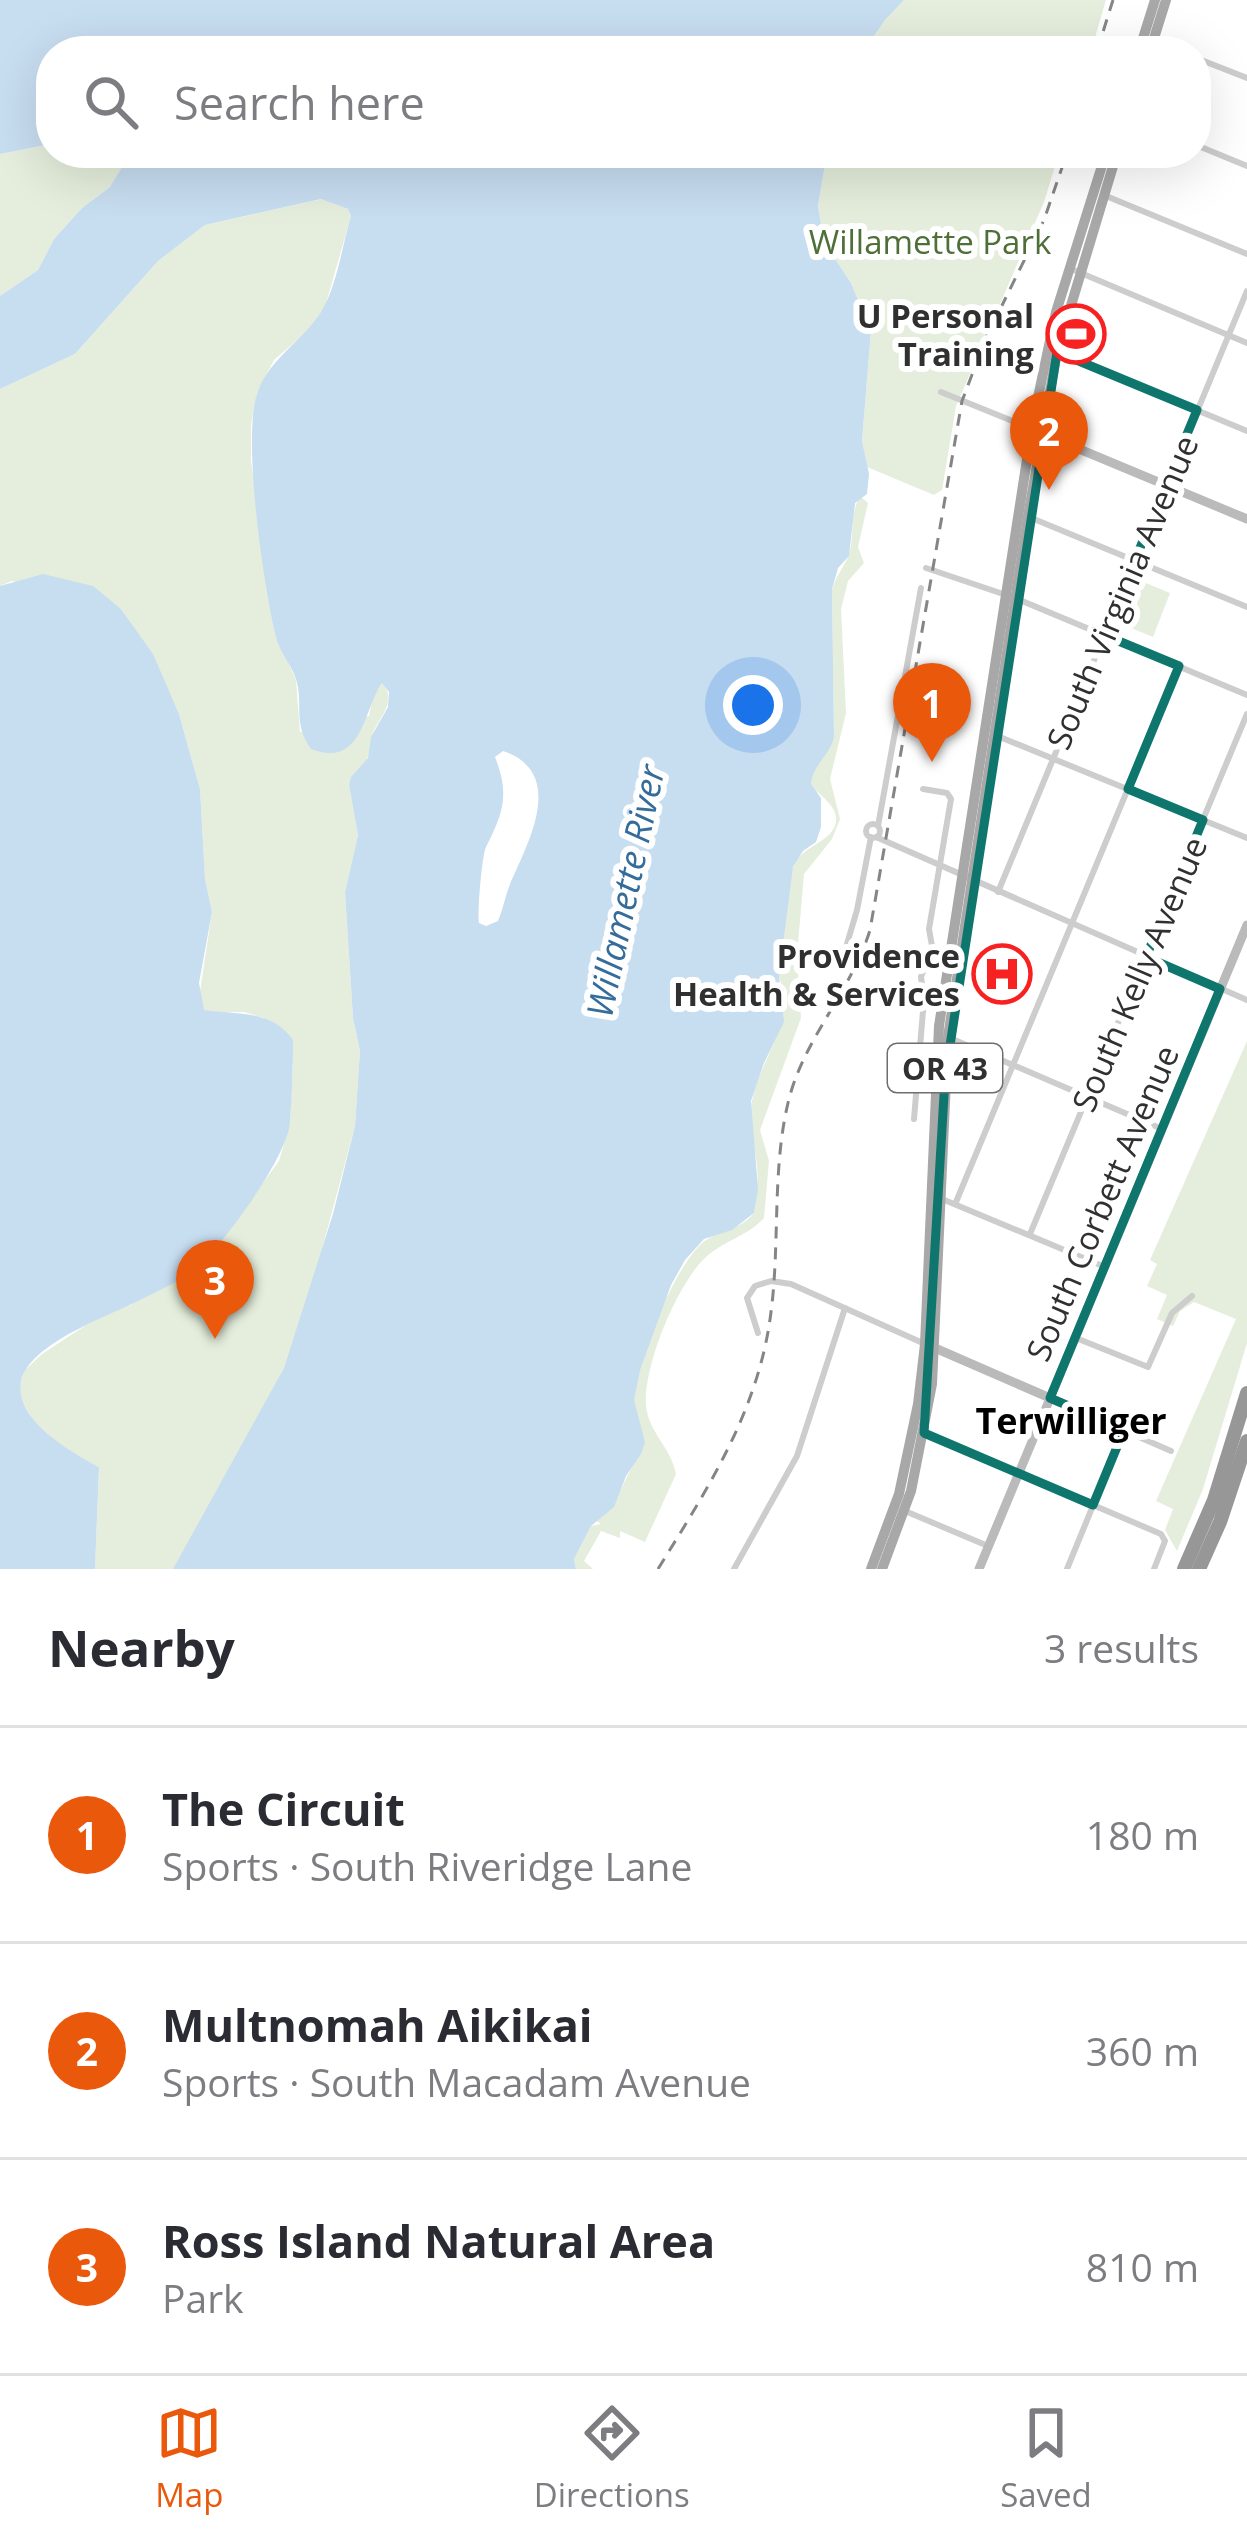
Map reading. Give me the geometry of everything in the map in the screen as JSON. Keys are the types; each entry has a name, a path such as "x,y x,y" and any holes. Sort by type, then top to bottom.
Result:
{"highway":[{"path":"1184,1569 1214,1500 1247,1393"},
{"path":"1199,1569 1247,1442"}],"main road":[{"path":"1144,36 1155,0"},
{"path":"1155,36 1166,0"},
{"name":"OR 43","path":"1010,597 1028,516 1041,372 1102,168"},
{"name":"OR 43","path":"882,1569 905,1511 924,1432 943,1036 1037,431 1074,270 1113,168"},
{"name":"OR 43","path":"871,1569 903,1478 930,1346"},
{"path":"903,1478 905,1511"}],"street":[{"path":"1211,64 1247,79"},
{"path":"1211,151 1247,166"},
{"path":"1104,195 1247,254"},
{"path":"1074,270 1247,343"},
{"name":"South Virginia Avenue","path":"998,892 1247,291"},
{"path":"1057,352 1247,430"},
{"path":"941,392 1247,519"},
{"path":"1028,516 1247,607"},
{"path":"926,568 1010,597 1247,695"},
{"path":"920,588 878,826 866,828 873,837 1247,1000"},
{"path":"956,1202 1179,667"},
{"name":"South Kelly Avenue","path":"1030,1234 1247,714"},
{"path":"987,735 1247,838"},
{"path":"914,1119 922,984 932,946 929,928 951,796 923,789"},
{"path":"844,954 873,837"},
{"name":"South Corbett Avenue","path":"979,1569 1247,925"},
{"path":"943,1036 1162,1129"},
{"path":"935,1199 956,1202 1105,1267"},
{"path":"758,1333 747,1298 755,1286 781,1281 1171,1450"},
{"path":"1075,1338 1148,1367 1172,1313 1192,1296"},
{"path":"734,1569 797,1456 845,1308"},
{"path":"1067,1569 1124,1430"},
{"path":"924,1432 1165,1537 1154,1569"},
{"path":"905,1511 988,1546"}],"highlighted area":[{"path":"1057,352 1197,410 1104,635 1179,666 1128,789 1203,820 1146,957 1220,989 1050,1398 1124,1430 1093,1505 924,1433 945,1078"}],"green space":[{"path":"904,0 1106,0 1095,36 874,36"},
{"path":"36,147 36,168 125,168 54,239 38,270 0,296 0,154"},
{"name":"Willamette Park","path":"824,168 1054,168 956,406 942,490 934,495 867,467 862,441 871,331 851,283 824,242 818,206"},
{"path":"322,199 348,209 351,216 325,307 309,330 274,360 257,393 251,461 276,635 296,680 300,732 369,716 373,696 383,682 387,690 385,711 368,757 349,785 358,835 345,892 353,1018 360,1051 355,1126 314,1279 284,1368 201,1533 173,1569 95,1569 99,1467 65,1450 34,1421 19,1388 25,1370 100,1316 131,1305 218,1244 279,1161 290,1123 293,1065 264,1018 244,1012 209,1012 199,998 212,912 205,879 200,789 179,714 152,654 121,609 12,581 0,586 0,389 75,354 158,261 205,225"},
{"path":"860,496 868,503 858,547 864,563 848,581 841,609 846,713 830,779 840,819 832,839 804,874 797,955 801,1018 760,1130 769,1161 764,1218 705,1258 664,1327 650,1370 646,1405 676,1474 645,1542 620,1531 620,1538 601,1531 584,1561 593,1569 576,1569 574,1559 591,1526 601,1524 595,1520 611,1506 641,1454 634,1406 636,1383 667,1296 699,1246 754,1213 757,1172 751,1109 783,1011 779,976 787,888 800,856 830,834 836,822 831,806 810,784 834,738 832,590 849,554"},
{"path":"1141,581 1170,593 1153,637 1124,625"},
{"path":"1247,1041 1247,1343 1203,1489 1177,1551 1165,1530 1173,1509 1156,1501 1236,1319 1194,1302 1180,1311 1173,1326 1157,1319 1167,1295 1147,1286 1157,1264 1150,1260"}],"water":[{"path":"0,0 904,0 874,36 36,36 36,147 0,154"},
{"name":"Willamette River","path":"122,168 824,168 818,206 824,242 851,283 871,331 862,441 869,474 867,494 855,503 849,556 838,568 832,589 834,738 811,784 821,798 821,827 816,842 793,867 779,975 784,1022 751,1101 758,1189 754,1213 732,1230 704,1239 671,1285 634,1400 645,1442 641,1454 614,1507 591,1526 574,1559 576,1569 173,1569 284,1368 333,1214 355,1126 360,1051 353,1018 345,892 358,835 349,785 368,758 389,692 382,683 351,744 328,753 311,749 300,722 296,679 276,637 256,512 252,441 258,391 327,302 351,216 348,209 321,199 205,225 158,261 75,354 0,389 0,296 38,270 54,239 82,208 110,187","holes":["503,751 523,761 534,775 538,792 532,830 498,921 486,926 479,923 483,861 503,793 495,757"]},
{"path":"43,574 93,586 121,609 153,654 179,714 200,789 205,879 212,912 199,983 204,1010 264,1018 293,1040 286,1138 265,1180 218,1245 184,1277 47,1348 26,1369 20,1385 22,1400 42,1428 99,1467 95,1569 0,1569 0,586"}],"railway":[{"path":"1102,36 1113,0"},
{"path":"658,1569 729,1447 765,1348 788,1103 804,1058 870,930 962,401 986,338 1044,220 1062,168"}],"place":[{"name":"U Personal Training","path":"1076,334"},
{"name":"Multnomah Aikikai","path":"1049,490"},
{"name":"The Circuit","path":"932,762"},
{"name":"Providence Health & Services","path":"1002,974"},
{"name":"Ross Island Natural Area","path":"215,1339"}],"district":[{"name":"Terwilliger","path":"1071,1420"}]}
